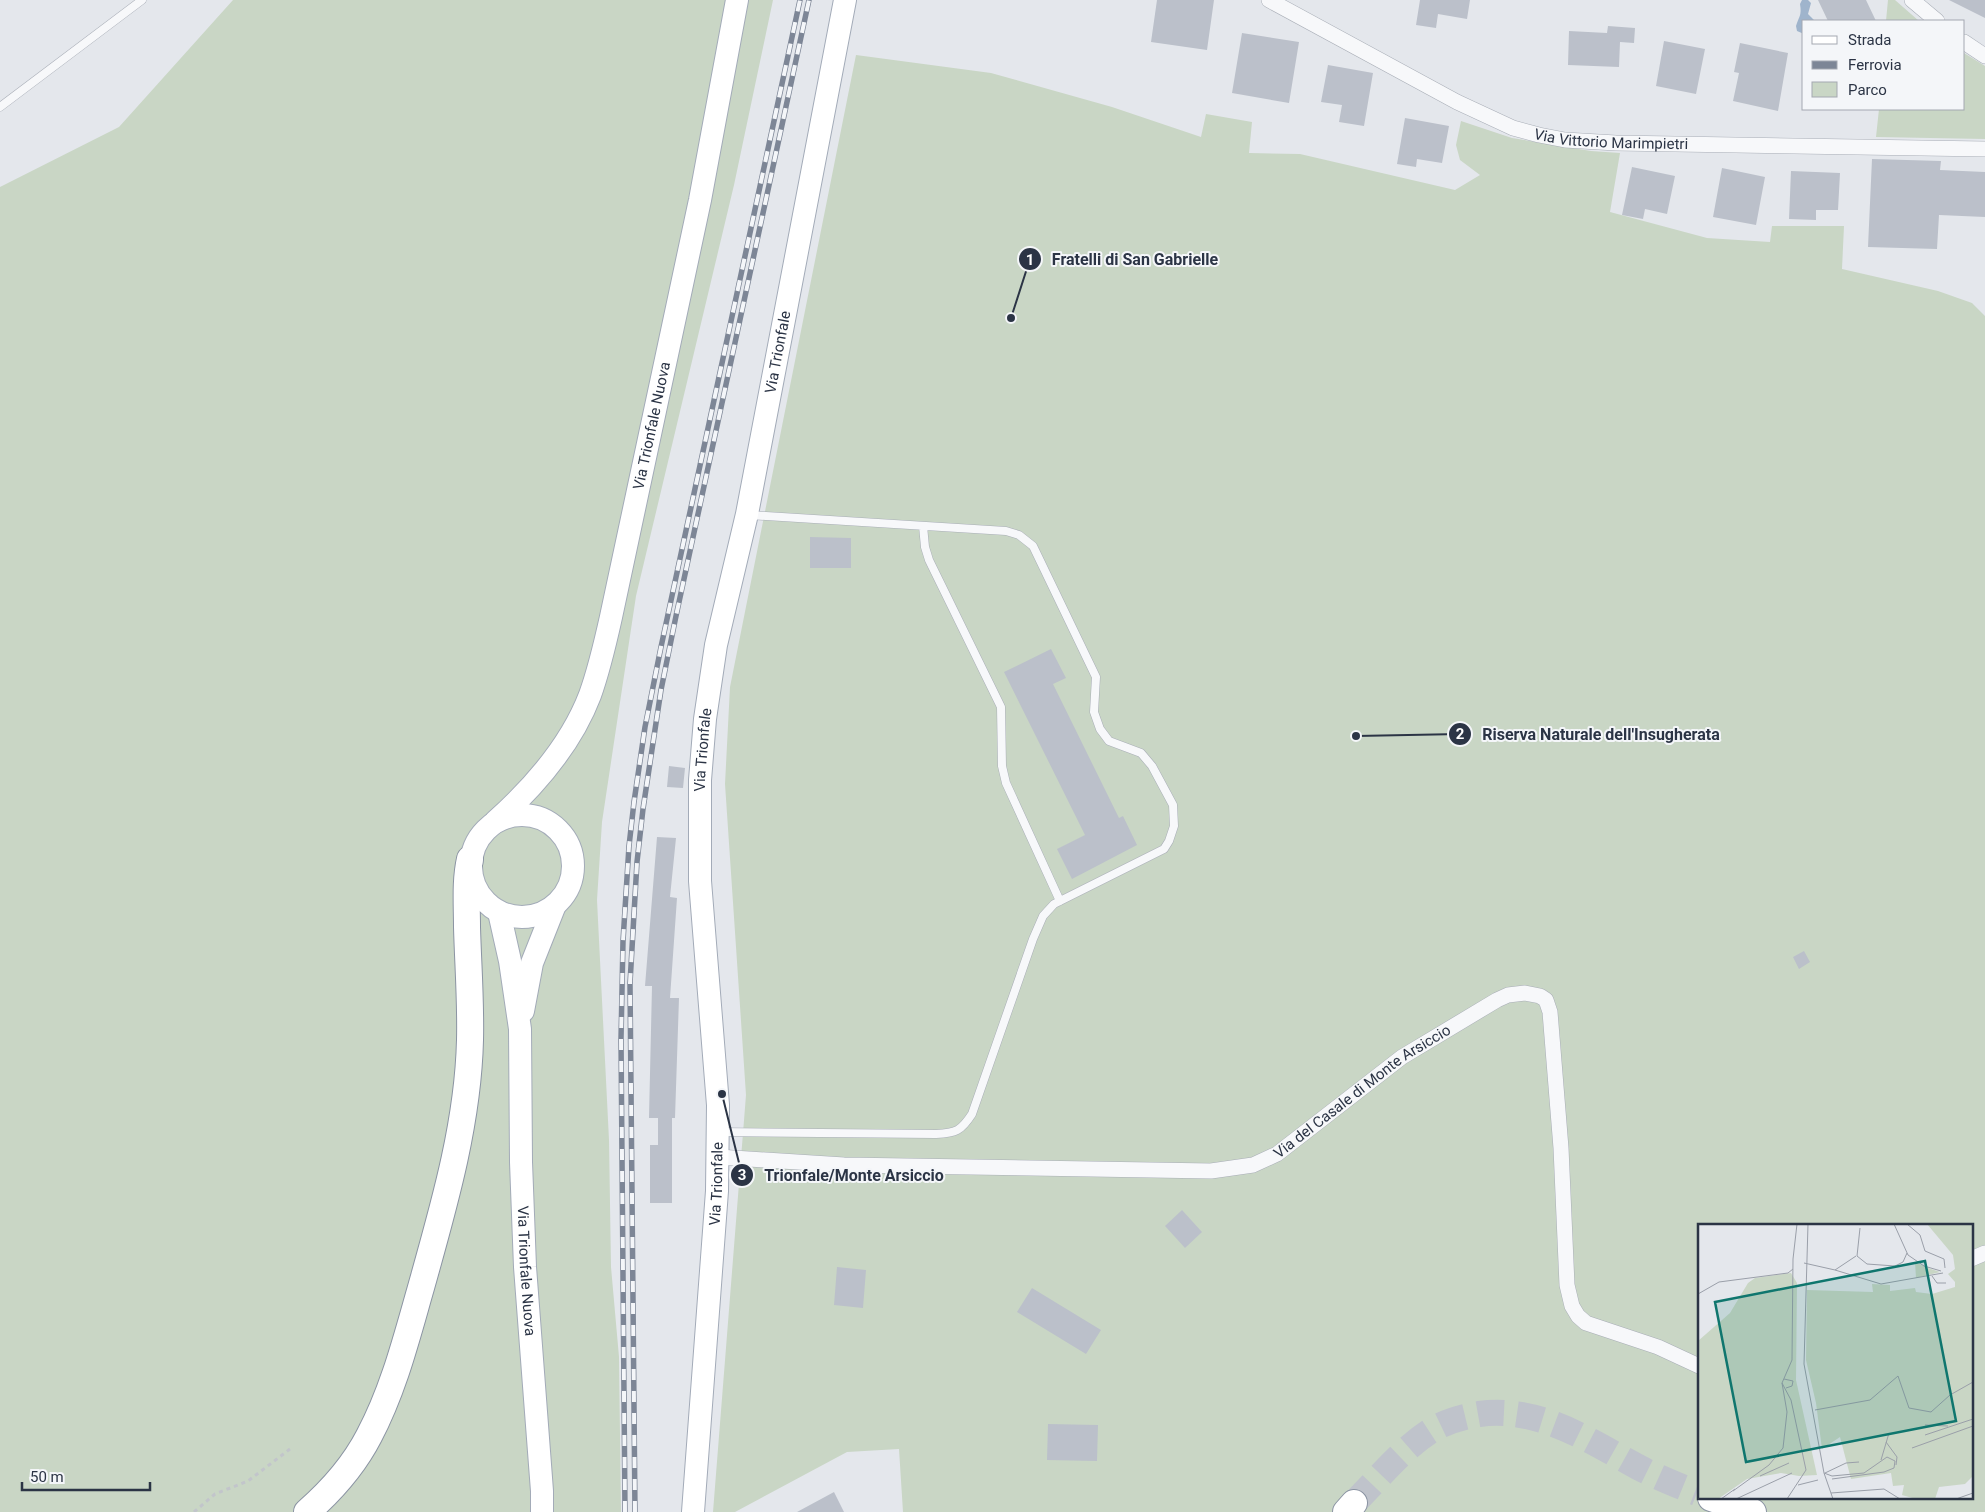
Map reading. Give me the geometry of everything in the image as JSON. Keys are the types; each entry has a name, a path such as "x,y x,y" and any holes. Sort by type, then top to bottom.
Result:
{"highway":[{"path":"307,1512 350,1465 376,1423 399,1361 445,1201 461,1125 469,1060 467,888 470,859"},
{"path":"1718,1500 1753,1512"}],"main road":[{"name":"Via Trionfale Nuova","path":"496,821 533,784 566,742 584,708 598,670 700,200 737,0"},
{"name":"Via Trionfale","path":"693,1512 717,1191 719,1132 700,881 700,780 705,719 712,666 746,514 845,0"},
{"path":"510,816 532,816 548,822 562,835 572,858 572,872 567,891 555,905 530,916 509,916 486,903 476,890 471,875 470,859 475,844 484,831 496,821 510,816"},
{"name":"Via Trionfale Nuova","path":"520,1029 532,963 555,905"},
{"name":"Via Trionfale Nuova","path":"499,912 510,961 520,1029 521,1162 525,1267 542,1512"}],"street":[{"name":"Via Vittorio Marimpietri","path":"1269,0 1457,102 1513,128 1539,135 1566,140 1616,143 1985,149"},
{"path":"1912,0 1936,20"},
{"path":"1965,43 1985,56"},
{"name":"Via del Casale di Monte Arsiccio","path":"718,1157 866,1166 1206,1172 1239,1168 1264,1160 1282,1151 1402,1057 1492,1002 1514,994 1536,994 1546,1000 1550,1012 1561,1148 1567,1291 1572,1306 1578,1316 1592,1326 1658,1347 1698,1366"},
{"path":"1972,1259 1985,1253"}],"lane":[{"path":"0,107 142,0"},
{"path":"719,1132 936,1134 953,1133 964,1127 972,1114 981,1092 1033,939 1043,916 1054,904 1164,849 1174,826 1173,805 1152,766 1141,753 1109,741 1100,729 1094,712 1096,677 1033,546 1019,535 1006,531 746,514"},
{"path":"923,526 925,547 929,560 1001,707 1002,766 1006,783 1060,901"}],"path":[{"path":"194,1512 215,1494 248,1481 290,1449"}],"green space":[{"path":"233,0 773,0 734,185 636,596 602,822 597,900 609,1140 611,1267 619,1357 621,1512 0,1512 0,187 119,127"},
{"path":"1888,0 1895,0 1918,20 1886,20"},
{"path":"1965,54 1985,66 1985,139 1876,137 1879,110 1965,110"},
{"path":"856,55 991,73 1112,107 1201,137 1206,114 1252,122 1249,153 1300,154 1455,190 1480,175 1460,160 1456,145 1461,121 1512,138 1591,151 1620,153 1610,212 1707,238 1770,242 1772,226 1844,226 1842,269 1938,291 1972,303 1985,316 1985,1512 903,1512 899,1449 847,1452 735,1512 713,1512 746,1095 725,784 730,687"}],"water":[{"path":"1802,0 1808,0 1811,3 1808,14 1814,20 1802,20 1802,33 1797,31 1796,26 1800,14"}],"building":[{"path":"1157,0 1214,0 1207,50 1151,42"},
{"path":"1420,0 1470,0 1467,19 1438,14 1436,28 1416,25"},
{"path":"1818,0 1866,0 1876,20 1828,20"},
{"path":"1949,0 1985,0 1985,18"},
{"path":"1608,26 1635,28 1634,43 1620,42 1619,67 1568,65 1569,31 1607,33"},
{"path":"1242,33 1299,42 1289,103 1232,93"},
{"path":"1664,41 1705,49 1696,94 1656,86"},
{"path":"1740,43 1788,53 1778,111 1733,101 1739,73 1734,72"},
{"path":"1328,65 1373,73 1364,126 1339,122 1342,105 1321,102"},
{"path":"1405,118 1449,126 1442,163 1417,159 1416,167 1397,164"},
{"path":"1872,159 1941,161 1940,170 1985,172 1985,217 1939,215 1937,249 1868,247"},
{"path":"1632,167 1675,176 1667,214 1645,209 1643,219 1622,215"},
{"path":"1722,168 1765,177 1756,225 1713,217"},
{"path":"1791,171 1840,173 1838,210 1816,210 1816,220 1789,219"},
{"path":"810,537 851,538 851,568 810,568"},
{"path":"1051,649 1066,678 1053,684 1119,818 1123,816 1137,845 1072,879 1057,849 1085,835 1004,672"},
{"path":"669,766 685,768 683,788 667,787"},
{"path":"657,837 676,838 670,897 677,898 670,998 679,998 675,1118 672,1118 672,1203 650,1203 650,1145 658,1145 658,1118 649,1118 652,986 645,986"},
{"path":"1804,951 1810,962 1799,969 1793,957"},
{"path":"1182,1210 1202,1232 1185,1248 1165,1226"},
{"path":"837,1267 866,1270 863,1308 834,1305"},
{"path":"1032,1288 1101,1330 1086,1354 1017,1312"},
{"path":"1048,1424 1098,1425 1097,1461 1047,1460"},
{"path":"834,1492 844,1512 797,1512"}],"tunnel":[{"path":"1354,1503 1401,1454 1432,1430 1467,1416 1501,1413 1522,1415 1562,1427 1645,1471 1697,1493"}],"railway":[{"path":"625,1512 621,1039 623,941 629,846 634,802 645,727 661,647 800,0"},
{"path":"635,1512 630,983 637,862 643,809 661,690 676,616 809,0"}],"place":[{"name":"Fratelli di San Gabrielle","path":"1011,318"},
{"name":"Riserva Naturale dell'Insugherata","path":"1356,736"},
{"name":"Trionfale/Monte Arsiccio","path":"722,1094"}]}
